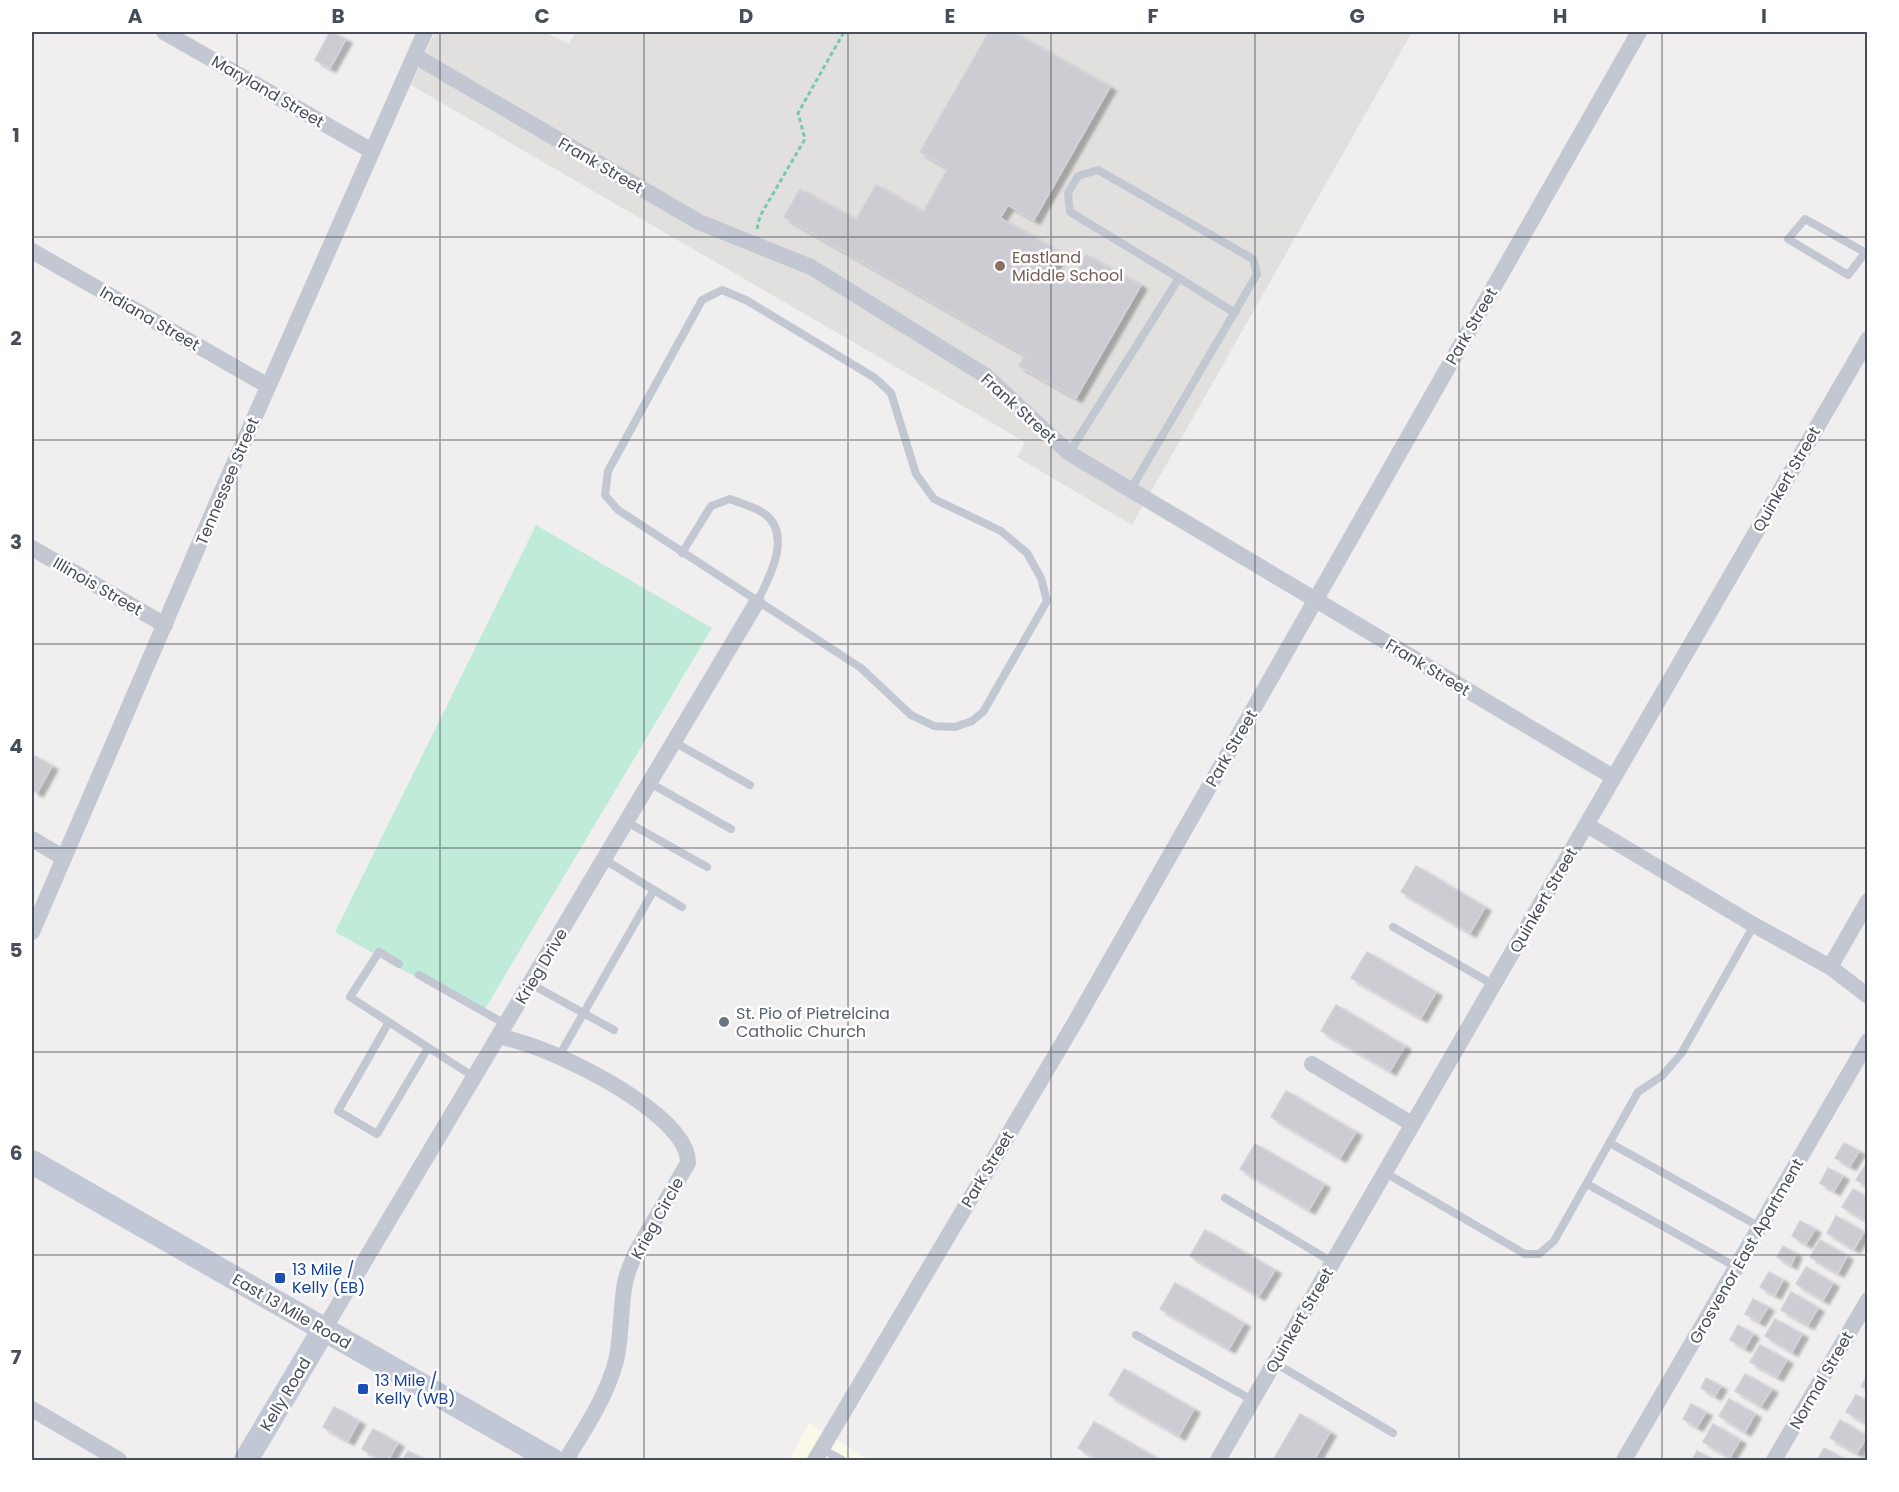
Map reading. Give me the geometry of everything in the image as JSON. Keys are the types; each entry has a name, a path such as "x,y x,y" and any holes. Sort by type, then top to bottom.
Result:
{"main road":[{"name":"East 13 Mile Road","path":"32,1162 552,1461"},
{"name":"Kelly Road","path":"246,1461 324,1329"}],"street":[{"name":"Maryland Street","path":"164,32 372,151"},
{"name":"Tennessee Street","path":"32,932 268,386 425,32"},
{"name":"Park Street","path":"818,1455 1074,1024 1638,32"},
{"name":"Frank Street","path":"415,56 699,222 812,267 986,375 1069,453 1613,777"},
{"name":"Indiana Street","path":"32,251 268,386"},
{"name":"Quinkert Street","path":"1218,1461 1868,339"},
{"name":"Illinois Street","path":"32,548 165,625"},
{"name":"Krieg Drive","path":"324,1329 757,602"},
{"path":"1587,825 1754,925 1830,967 1868,996"},
{"path":"32,839 64,858"},
{"path":"1830,967 1868,901"},
{"name":"Krieg Circle","path":"503,1030 525,1043 583,1068 636,1098 674,1131 688,1153 688,1163 630,1266 625,1282 616,1360 608,1389 566,1461"},
{"name":"Grosvenor East Apartment","path":"1624,1461 1868,1041"},
{"path":"1312,1064 1412,1124"},
{"name":"Normal Street","path":"1774,1461 1868,1300"},
{"path":"32,1409 119,1461"}],"lane":[{"path":"1131,489 1235,313 1257,274 1253,259 1098,170 1078,176 1068,193 1070,212 1235,313"},
{"path":"1805,219 1866,253 1848,275 1788,239 1805,219"},
{"path":"1069,453 1179,278"},
{"path":"722,290 746,300 865,372 891,393 916,474 934,499 1001,531 1028,553 1041,578 1047,601 983,712 972,722 955,728 934,726 911,715 861,668 682,553 618,510 605,495 608,471 702,300 722,290"},
{"path":"682,553 711,506 730,499 762,512 776,526 778,547 771,575 757,602"},
{"path":"674,742 750,785"},
{"path":"650,783 731,829"},
{"path":"627,822 707,867"},
{"path":"604,860 682,907"},
{"path":"559,1056 654,890"},
{"path":"1384,1172 1525,1254 1539,1254 1554,1240 1638,1092 1662,1076 1681,1054 1754,925"},
{"path":"1393,927 1494,985"},
{"path":"399,964 379,952 350,997 475,1078"},
{"path":"419,975 503,1030"},
{"path":"531,984 614,1030"},
{"path":"389,1022 338,1111 377,1134 428,1048"},
{"path":"1610,1143 1760,1227"},
{"path":"1587,1184 1736,1267"},
{"path":"1225,1198 1332,1262"},
{"path":"1136,1335 1252,1400"},
{"path":"1275,1363 1393,1433"},
{"path":"818,1455 842,1461"}],"path":[{"path":"755,243 760,216 805,139 798,113 844,32"}],"shaded area":[{"name":"Eastland Middle School","path":"435,32 544,32 569,44 575,32 1412,32 1132,525 1017,457 1025,442 411,85"},
{"path":"809,1423 869,1460 789,1460"}],"green space":[{"path":"536,525 712,628 482,1014 335,932"}],"building":[{"path":"330,32 346,39 330,68 315,60"},
{"path":"989,32 1012,32 1110,87 1034,220 1008,205 1000,218 1061,253 1050,273 1070,284 1086,255 1141,285 1076,398 1019,366 1025,355 784,217 800,189 856,220 876,185 923,212 948,168 920,152"},
{"path":"35,756 52,766 37,793 32,790 32,762"},
{"path":"1416,866 1485,907 1470,933 1401,892"},
{"path":"1367,952 1436,992 1421,1018 1351,978"},
{"path":"1336,1005 1405,1046 1390,1071 1321,1031"},
{"path":"1286,1091 1356,1132 1340,1158 1271,1117"},
{"path":"1844,1143 1859,1151 1850,1166 1835,1158"},
{"path":"1255,1144 1324,1184 1309,1210 1240,1169"},
{"path":"1868,1164 1868,1187 1856,1180"},
{"path":"1828,1168 1843,1176 1834,1191 1820,1183"},
{"path":"1853,1189 1868,1198 1868,1221 1842,1207"},
{"path":"1836,1216 1864,1232 1854,1249 1827,1233"},
{"path":"1800,1221 1815,1229 1806,1244 1792,1236"},
{"path":"1205,1230 1275,1270 1259,1296 1190,1256"},
{"path":"1820,1240 1847,1256 1838,1273 1810,1257"},
{"path":"1783,1246 1796,1254 1791,1265 1777,1257"},
{"path":"1806,1267 1833,1283 1823,1300 1796,1284"},
{"path":"1769,1272 1783,1280 1775,1295 1760,1287"},
{"path":"1175,1283 1244,1323 1229,1349 1160,1309"},
{"path":"1791,1292 1818,1308 1808,1325 1781,1310"},
{"path":"1753,1299 1768,1307 1759,1322 1745,1314"},
{"path":"1775,1319 1802,1334 1792,1352 1765,1336"},
{"path":"1738,1325 1753,1334 1745,1348 1730,1340"},
{"path":"1760,1345 1787,1360 1777,1377 1750,1362"},
{"path":"1124,1369 1194,1409 1179,1436 1109,1395"},
{"path":"1745,1374 1772,1389 1761,1406 1735,1391"},
{"path":"1868,1375 1868,1390 1861,1386"},
{"path":"1706,1378 1721,1386 1715,1396 1701,1388"},
{"path":"1856,1395 1868,1401 1868,1424 1846,1412"},
{"path":"1729,1399 1755,1414 1745,1432 1719,1416"},
{"path":"1691,1404 1706,1412 1697,1427 1683,1419"},
{"path":"334,1407 359,1421 348,1441 323,1427"},
{"path":"1300,1414 1330,1432 1314,1460 1273,1460"},
{"path":"1840,1420 1867,1436 1857,1453 1830,1438"},
{"path":"1094,1422 1160,1460 1100,1460 1078,1448"},
{"path":"1713,1424 1740,1440 1730,1457 1703,1442"},
{"path":"373,1429 398,1443 388,1460 381,1460 362,1449"},
{"path":"1824,1448 1846,1460 1817,1460"},
{"path":"408,1451 425,1460 403,1460"},
{"path":"1697,1451 1714,1460 1692,1460"}],"place":[{"name":"Eastland Middle School","path":"1000,266"},
{"name":"St. Pio of Pietrelcina Catholic Church","path":"724,1022"},
{"name":"13 Mile / Kelly (EB)","path":"280,1278"},
{"name":"13 Mile / Kelly (WB)","path":"363,1389"}]}
